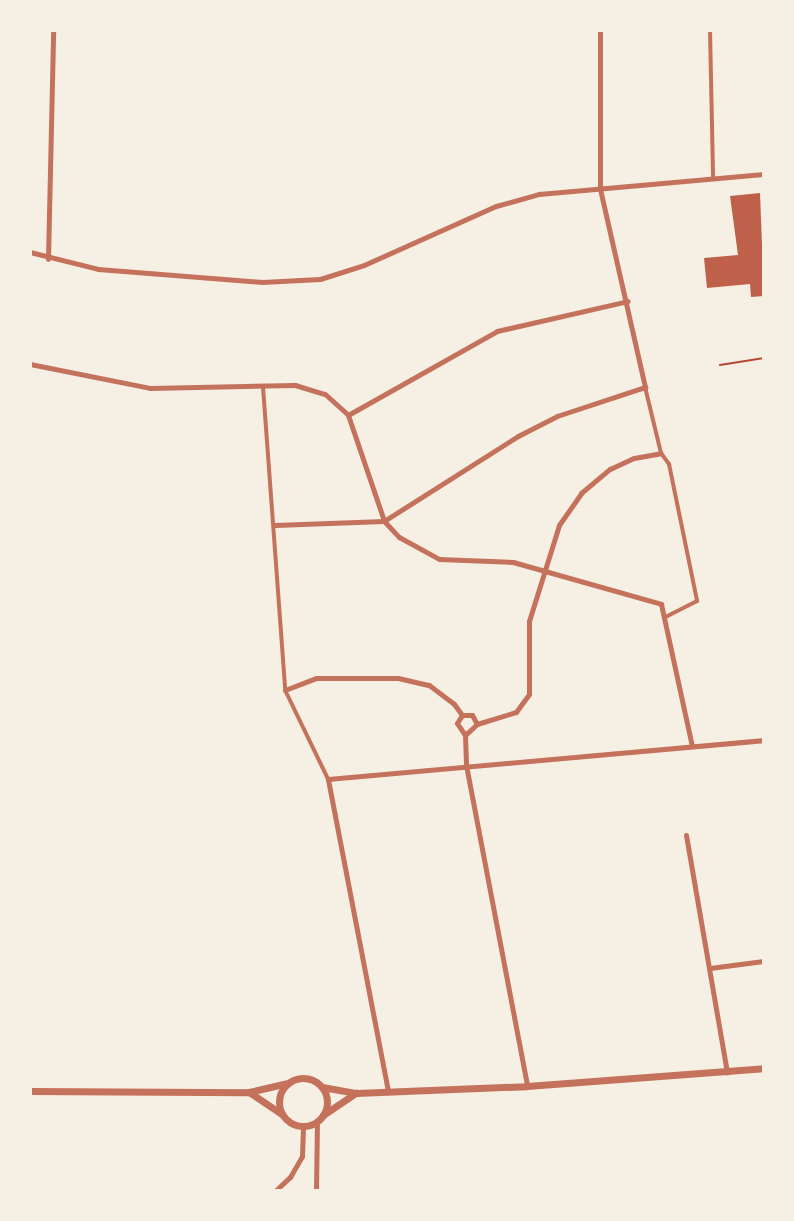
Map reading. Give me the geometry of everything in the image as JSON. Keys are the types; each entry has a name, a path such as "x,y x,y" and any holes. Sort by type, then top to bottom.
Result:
{"street":[{"path":"48,260 52,30"},
{"path":"600,30 600,189 628,302 661,453 669,464 697,601 664,618"},
{"path":"710,30 713,179"},
{"path":"30,252 48,260 98,269 262,282 320,279 364,265 496,206 539,194 764,174"},
{"path":"348,415 497,331 628,302"},
{"path":"30,364 150,388 295,385 325,394 348,415 384,521 399,537 439,559 513,562 542,573 662,604 692,746"},
{"path":"263,387 275,525 285,690 328,779 388,1091"},
{"path":"275,525 384,521 528,431 557,416 645,387"},
{"path":"465,735 477,724 516,712 529,694 529,621 542,573 559,525 581,493 610,469 634,458 661,453"},
{"path":"285,690 316,678 398,678 429,685 454,704 462,715"},
{"path":"462,715 472,715 477,724"},
{"path":"462,715 457,723 465,735 466,765 527,1086"},
{"path":"328,779 764,740"},
{"path":"686,835 727,1071"},
{"path":"710,968 764,961"},
{"path":"30,1091 249,1092 288,1083 302,1077 322,1088 356,1094 527,1086 764,1068"},
{"path":"282,1114 279,1096 288,1083"},
{"path":"322,1088 327,1101 323,1115"},
{"path":"249,1092 303,1126 317,1121 356,1094"},
{"path":"316,1191 317,1121"},
{"path":"275,1191 290,1177 302,1156 303,1126"}],"path":[{"path":"720,365 764,358"}],"building":[{"path":"760,193 764,296 751,297 750,284 707,288 704,258 738,255 730,196"}]}
